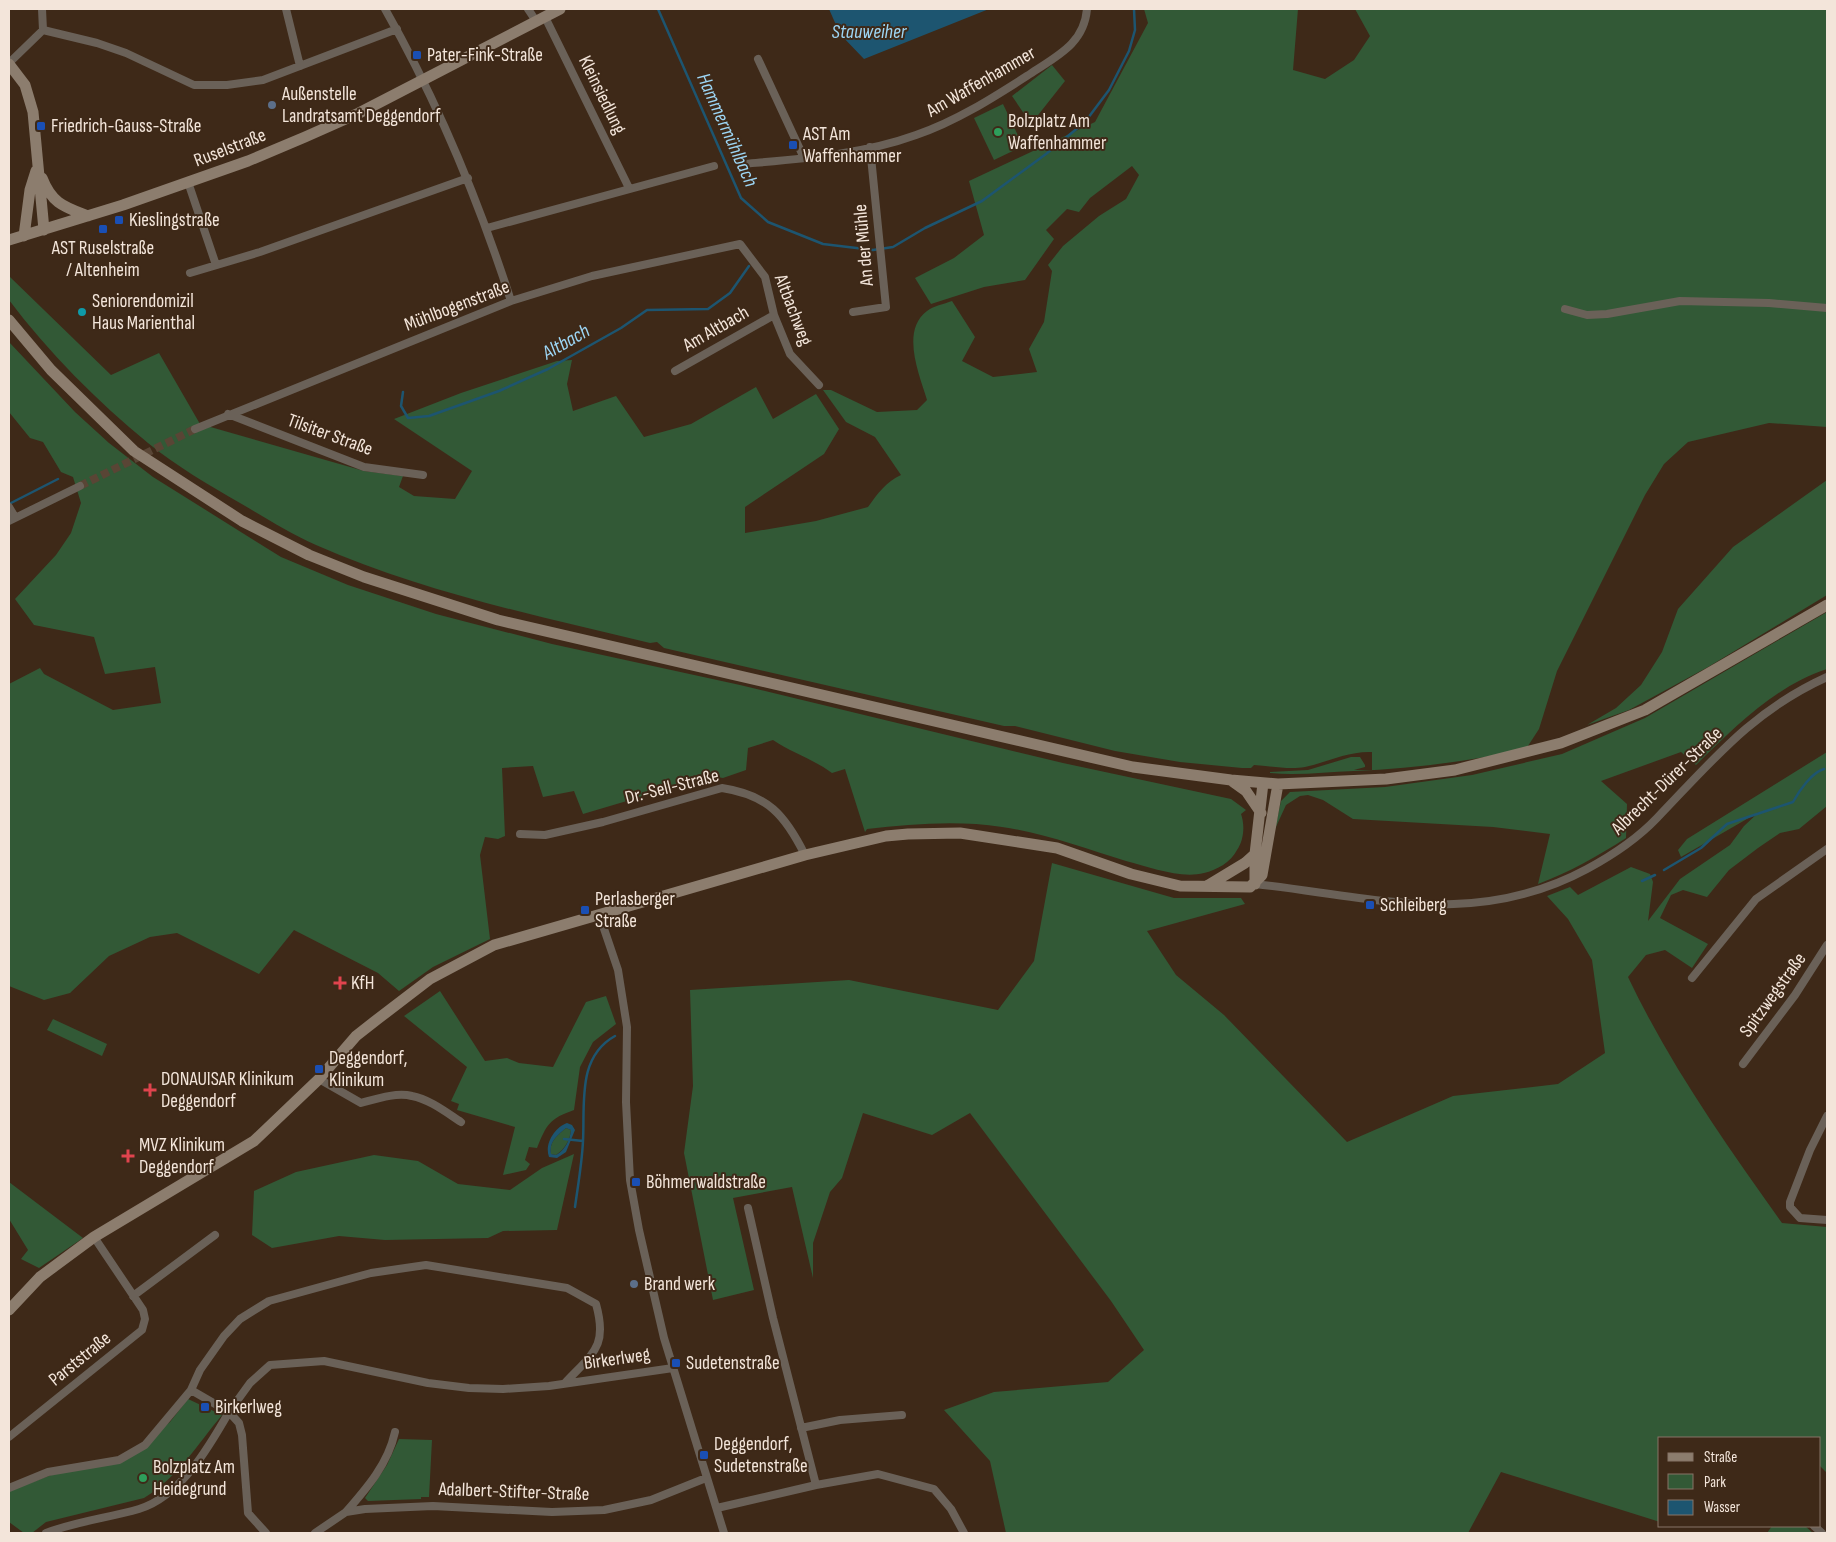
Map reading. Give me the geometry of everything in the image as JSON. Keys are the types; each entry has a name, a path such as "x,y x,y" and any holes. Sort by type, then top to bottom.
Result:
{"main road":[{"name":"Ruselstraße","path":"9,240 88,216 188,182 305,137 359,113 560,9"},
{"path":"9,64 25,85 33,112 44,230"},
{"path":"38,167 46,190 56,203 88,216"},
{"path":"24,236 30,190 38,167"},
{"path":"9,320 52,370 134,451 242,521 309,555 364,577 498,620 1023,744 1133,767 1263,784 1386,779 1455,770 1561,743 1645,710 1827,605"},
{"path":"1231,780 1246,791 1261,813"},
{"path":"1255,884 1255,854 1263,784"},
{"path":"9,1310 40,1277 94,1237 254,1142 319,1078 356,1036 430,979 494,945 805,855 886,836 908,834 960,833 1057,848 1141,876 1180,886 1244,888 1255,884 1262,875 1278,784"},
{"path":"1207,887 1245,863 1255,854"}],"street":[{"path":"9,64 43,30 42,9"},
{"path":"286,9 300,66"},
{"path":"385,9 423,79 468,178 511,301"},
{"name":"Kleinsiedlung","path":"528,9 540,19 628,188"},
{"name":"Am Waffenhammer","path":"743,164 804,158 870,147 916,136 988,101 1066,51 1086,25 1087,9"},
{"path":"43,30 97,43 126,53 194,85 228,85 263,80 397,29"},
{"path":"758,59 804,158"},
{"name":"An der Mühle","path":"853,312 886,307 870,147"},
{"path":"487,228 714,166"},
{"path":"190,273 268,250 468,178"},
{"path":"188,182 216,265"},
{"name":"Mühlbogenstraße","path":"195,429 228,414 511,301 592,276 740,244"},
{"name":"Altbachweg","path":"740,244 765,277 774,315 790,354 819,385"},
{"path":"1565,309 1587,315 1607,314 1680,300 1769,303 1827,308"},
{"name":"Am Altbach","path":"675,371 774,315"},
{"name":"Tilsiter Straße","path":"228,414 364,467 422,475"},
{"path":"9,507 12,519 80,486"},
{"name":"Albrecht-Dürer-Straße","path":"1255,884 1410,903 1455,905 1495,902 1530,894 1564,882 1628,844 1656,819 1739,734 1761,715 1798,691 1827,677"},
{"name":"Dr.-Sell-Straße","path":"520,834 545,835 603,822 722,788 739,790 774,807 794,834 805,855"},
{"path":"1692,978 1756,899 1827,849"},
{"path":"599,914 618,970 627,1026 626,1102 630,1180 648,1274 673,1368 724,1533"},
{"name":"Spitzwegstraße","path":"1743,1064 1795,995 1827,945"},
{"path":"319,1078 361,1103 386,1096 412,1096 443,1110 461,1122"},
{"path":"1827,1116 1813,1144 1790,1202 1790,1207 1800,1218 1827,1220"},
{"path":"748,1208 816,1485"},
{"path":"133,1296 215,1235"},
{"name":"Parststraße","path":"9,1437 142,1330 145,1319 143,1310 94,1237"},
{"name":"Birkerlweg","path":"9,1488 48,1472 119,1460 131,1454 153,1438 191,1390 200,1370 224,1336 240,1319 254,1308 286,1296 371,1273 426,1265 566,1288 596,1304 602,1325 601,1341 585,1362 565,1382"},
{"name":"Birkerlweg","path":"46,1533 68,1525 141,1508 155,1501 178,1484 216,1434 250,1383 270,1364 324,1361 414,1381 469,1388 540,1387 673,1368"},
{"path":"191,1390 230,1412 240,1423 248,1513 266,1533"},
{"path":"801,1428 840,1420 902,1415"},
{"name":"Adalbert-Stifter-Straße","path":"315,1533 346,1512 374,1479 392,1441 394,1432"},
{"path":"717,1508 816,1485 878,1474 934,1490 952,1508 964,1533"},
{"name":"Adalbert-Stifter-Straße","path":"346,1512 365,1508 433,1506 552,1512 604,1510 651,1500 706,1478"}],"green space":[{"path":"1144,9 1298,9 1293,70 1325,79 1354,60 1370,36 1355,9 1827,9 1827,427 1769,423 1688,442 1664,464 1645,495 1557,671 1539,729 1526,749 1462,761 1419,766 1376,770 1301,774 1270,772 1308,770 1351,757 1360,757 1365,765 1365,767 1354,770 1372,770 1372,752 1346,755 1299,768 1254,765 1251,768 1242,768 1180,762 1115,751 1015,726 1004,726 664,648 657,642 650,643 566,623 439,590 356,562 316,545 268,520 181,467 148,443 92,393 40,339 9,300 9,276 111,375 159,353 200,424 364,471 403,476 399,487 414,496 455,499 472,471 394,419 461,393 557,361 572,360 567,384 573,411 616,396 644,437 691,424 756,387 773,419 816,394 839,429 824,454 745,507 745,533 816,521 868,507 887,485 901,475 875,437 846,422 823,390 831,390 877,412 917,410 927,400 917,367 913,342 919,320 929,309 952,301 975,337 962,361 993,377 1037,372 1029,349 1044,322 1052,271 1048,265 1063,246 1099,216 1126,199 1139,175 1132,166 1090,198 1079,212 1067,209 1046,230 1054,239 1025,280 984,287 931,304 915,278 954,258 984,235 969,181 1095,122 1148,23"},
{"path":"1052,65 1065,81 1031,124 1012,96"},
{"name":"Bolzplatz Am Waffenhammer","path":"1003,104 1023,146 994,160 974,118"},
{"path":"9,342 75,412 109,443 153,477 281,557 348,585 436,614 552,644 740,685 1063,763 1231,799 1246,810 1241,814 1243,828 1241,842 1231,858 1219,868 1204,873 1185,874 1155,869 1049,837 1002,827 935,824 867,829 865,832 845,769 832,773 773,740 748,748 746,770 723,778 711,776 583,814 574,791 543,797 533,766 502,768 505,836 498,839 485,837 480,855 490,939 433,967 399,991 378,973 294,930 259,974 177,933 150,937 109,956 70,993 44,1000 9,986 9,684 40,668 44,674 113,710 161,703 155,667 105,674 94,637 34,625 15,599 56,555 71,533 81,503 73,477 61,472 43,442 30,438 9,412"},
{"path":"1827,480 1827,595 1708,667 1629,710 1587,725 1616,708 1641,685 1662,652 1678,609 1733,547"},
{"path":"1827,612 1827,669 1808,676 1773,697 1741,722 1696,765 1681,752 1601,781 1627,804 1626,838 1584,863 1538,884 1550,834 1493,827 1353,819 1323,800 1308,795 1300,796 1286,805 1275,829 1281,801 1290,792 1385,787 1472,775 1562,754 1645,718"},
{"path":"1827,752 1827,806 1799,829 1780,833 1758,848 1729,870 1707,897 1683,890 1671,895 1660,918 1708,944 1692,968 1665,950 1646,955 1628,977 1644,1010 1699,1103 1782,1223 1827,1227 1827,1473 1821,1467 1821,1437 1658,1437 1658,1521 1501,1472 1468,1533 1006,1533 990,1461 944,1410 994,1392 1108,1382 1144,1350 1111,1301 970,1113 932,1135 863,1113 842,1178 830,1192 813,1243 813,1278 792,1187 733,1198 754,1290 713,1300 684,1153 693,1086 690,990 849,980 998,1010 1034,961 1052,863 1174,898 1241,898 1245,904 1147,931 1176,975 1224,1015 1347,1142 1453,1096 1558,1084 1605,1053 1592,960 1568,919 1547,896 1570,887 1578,895 1631,867 1650,874 1653,882 1648,921 1680,879 1730,845 1744,826 1759,812 1681,857 1678,850 1687,839"},
{"path":"440,991 485,1061 507,1058 519,1063 553,1067 586,1002 606,996 616,1024 593,1042 580,1067 574,1110 559,1116 550,1123 543,1133 537,1148 529,1147 525,1160 530,1164 526,1170 503,1175 515,1127 457,1110 459,1104 451,1101 467,1067 404,1016"},
{"path":"53,1019 107,1044 102,1056 47,1030"},
{"path":"566,1128 571,1130 566,1144 556,1155 551,1154 552,1142"},
{"path":"574,1154 557,1230 503,1231 488,1238 385,1240 339,1236 272,1248 252,1235 254,1191 296,1172 374,1155 418,1161 458,1184 510,1190 542,1168"},
{"path":"9,1182 83,1238 39,1268 21,1259 28,1250 9,1219"},
{"path":"188,1399 222,1415 177,1470 156,1490 144,1498 46,1522 32,1533 24,1533 9,1522 9,1491 54,1474 120,1462 170,1422"},
{"path":"399,1439 432,1440 429,1497 368,1501 365,1498 387,1465"},
{"path":"1771,1527 1806,1527 1813,1533 1767,1533"}],"water":[{"name":"Stauweiher","path":"829,9 989,9 864,59 840,34"},
{"path":"567,1123 572,1125 575,1130 566,1152 557,1158 549,1157 549,1142 558,1128","holes":["566,1128 571,1130 570,1137 564,1148 556,1155 551,1154 551,1146 554,1139"]}],"waterway":[{"name":"Hammermühlbach","path":"658,9 741,198 768,222 823,244 873,250 893,247 925,228 982,201 1046,154 1085,122 1109,90 1129,51 1135,30 1134,9"},
{"name":"Altbach","path":"403,392 401,406 408,418 429,416 499,391 548,369 621,328 647,310 708,309 730,293 749,266"},
{"name":"Altbach","path":"9,504 58,479"},
{"path":"1664,870 1701,848 1727,824 1793,802 1810,778 1824,769"},
{"path":"1642,881 1655,875"},
{"path":"575,1207 581,1166 584,1097 589,1068 594,1056 603,1045 615,1036"},
{"path":"564,1139 583,1141"}],"tunnel":[{"path":"80,486 195,429"}],"place":[{"name":"Pater-Fink-Straße","path":"417,55"},
{"name":"Außenstelle Landratsamt Deggendorf","path":"272,105"},
{"name":"Friedrich-Gauss-Straße","path":"41,126"},
{"name":"Bolzplatz Am Waffenhammer","path":"998,132"},
{"name":"AST Am Waffenhammer","path":"793,145"},
{"name":"Kieslingstraße","path":"119,220"},
{"name":"AST Ruselstraße / Altenheim","path":"103,229"},
{"name":"Seniorendomizil Haus Marienthal","path":"82,312"},
{"name":"Schleiberg","path":"1370,905"},
{"name":"Perlasberger Straße","path":"585,910"},
{"name":"KfH","path":"340,983"},
{"name":"Deggendorf, Klinikum","path":"319,1069"},
{"name":"DONAUISAR Klinikum Deggendorf","path":"150,1090"},
{"name":"MVZ Klinikum Deggendorf","path":"128,1156"},
{"name":"Böhmerwaldstraße","path":"636,1182"},
{"name":"Brand werk","path":"634,1284"},
{"name":"Sudetenstraße","path":"676,1363"},
{"name":"Birkerlweg","path":"205,1407"},
{"name":"Deggendorf, Sudetenstraße","path":"704,1455"},
{"name":"Bolzplatz Am Heidegrund","path":"143,1478"}]}
